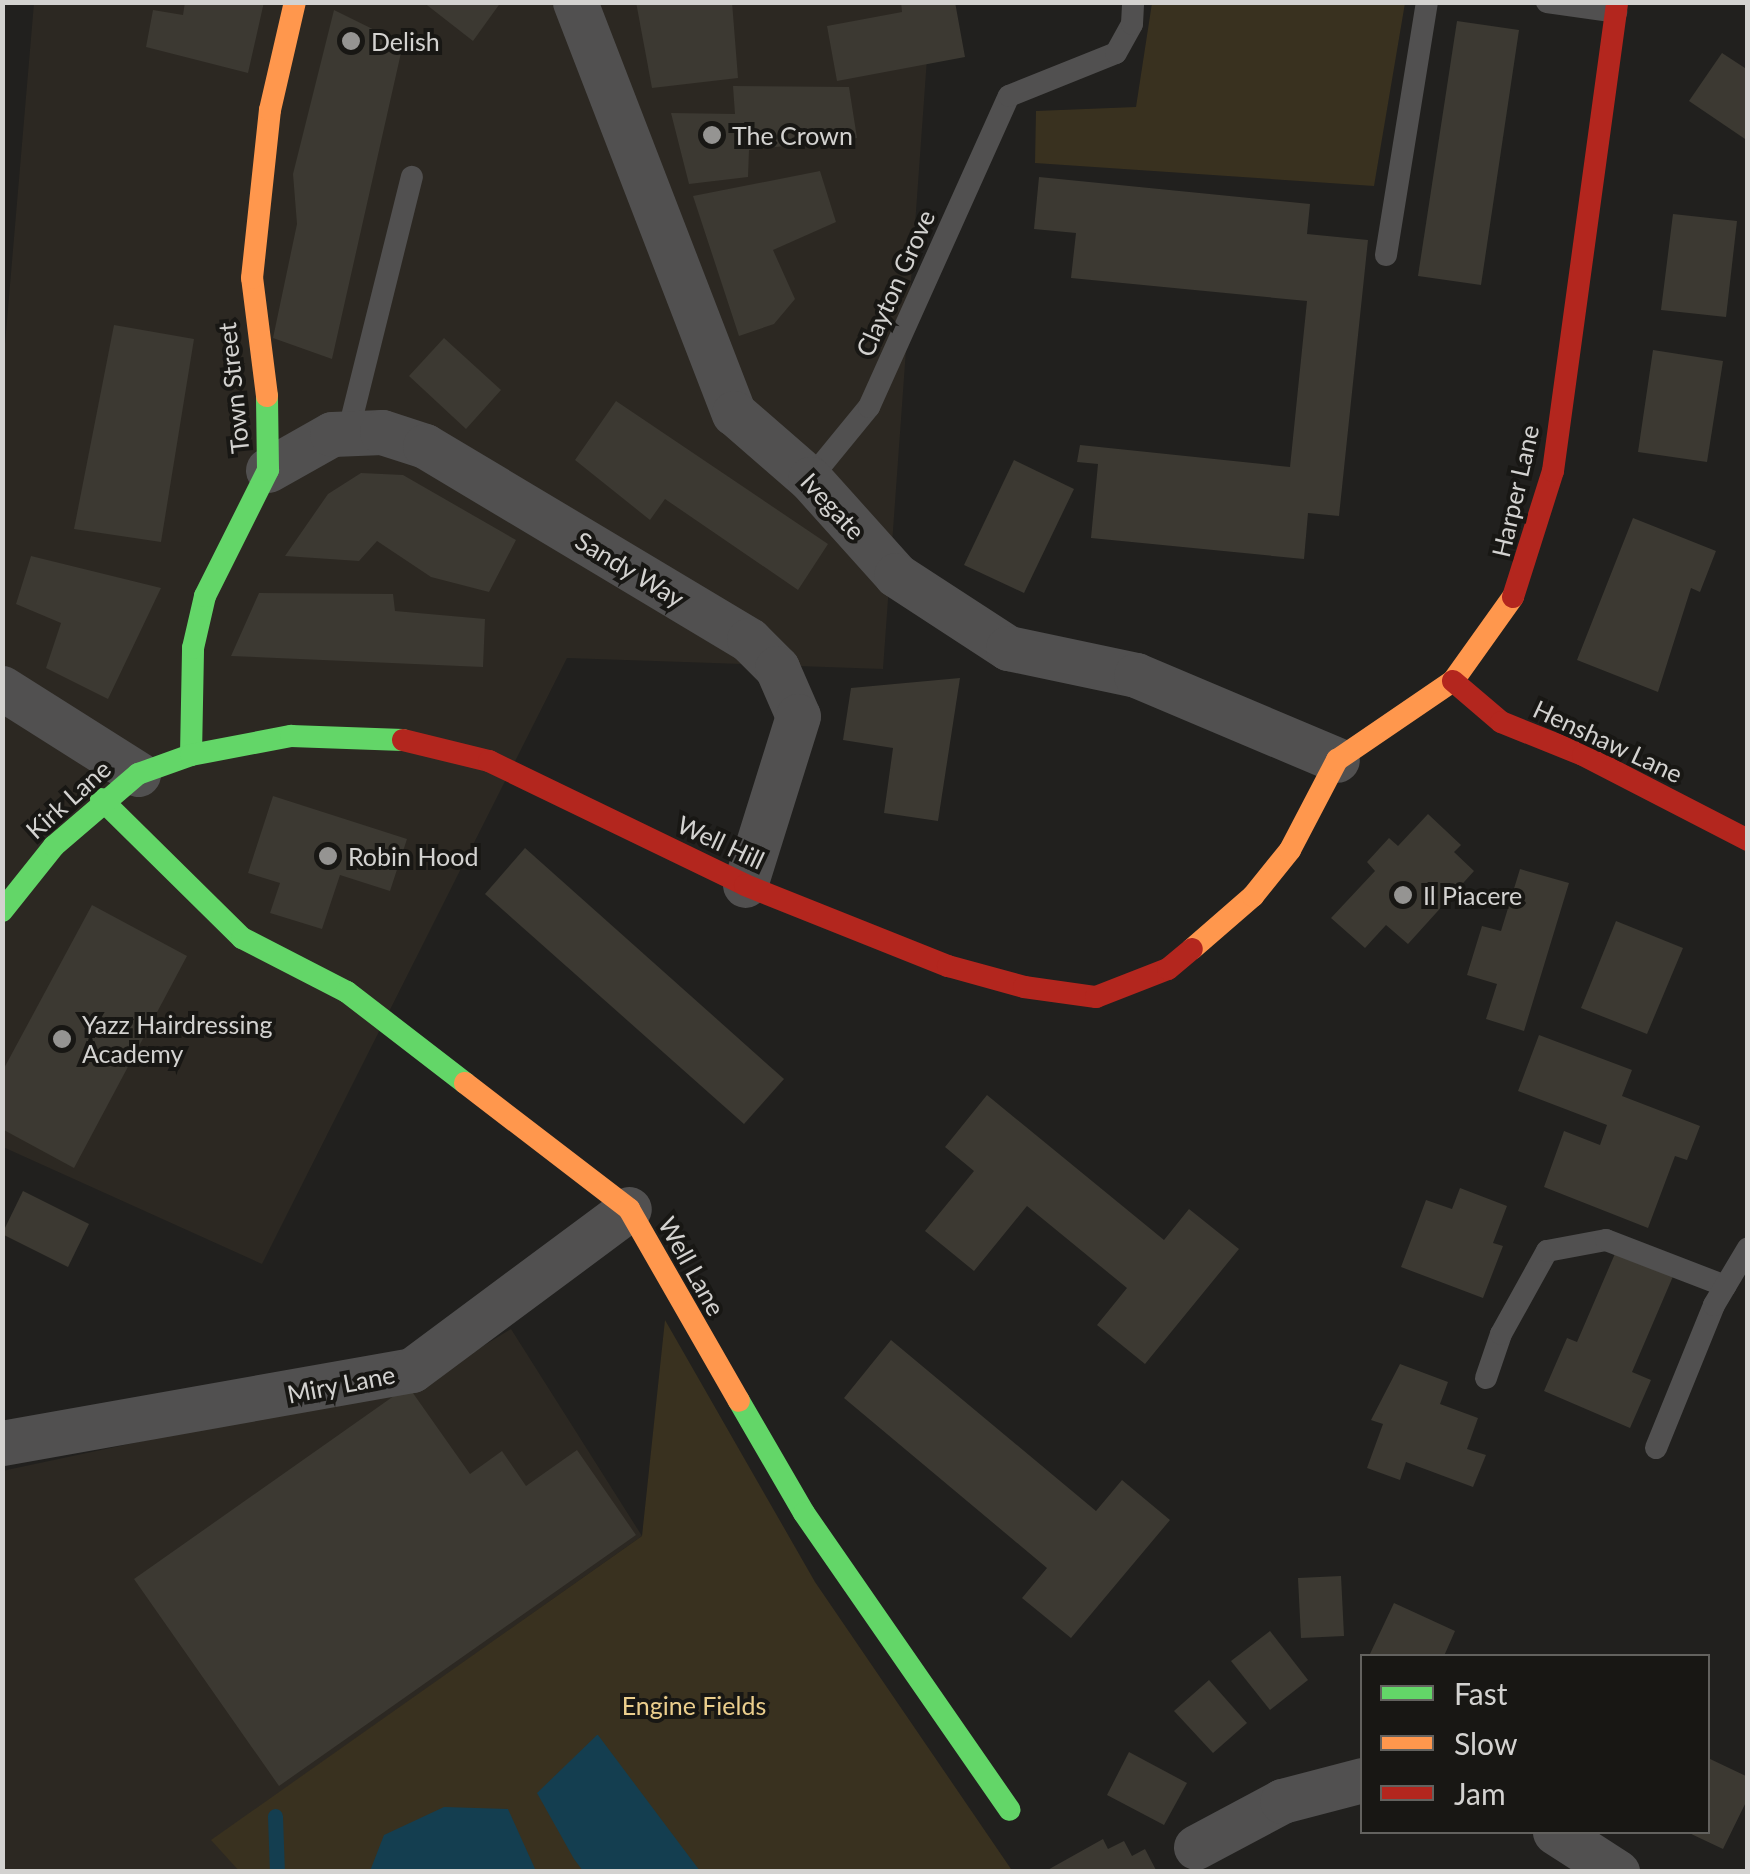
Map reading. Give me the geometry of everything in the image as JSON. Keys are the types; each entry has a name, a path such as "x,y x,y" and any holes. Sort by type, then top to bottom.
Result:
{"street":[{"name":"Town Street","path":"191,755 193,648 205,596 268,470 270,420 252,278 270,110 294,2"},
{"name":"Ivegate","path":"575,2 734,413 810,479 896,574 1008,648 1136,675 1337,760"},
{"name":"Harper Lane","path":"1214,930 1253,896 1290,850 1337,760 1453,681 1520,587 1552,471 1616,7"},
{"name":"Sandy Way","path":"268,470 332,434 382,432 425,446 748,640 777,668 798,716 745,885"},
{"name":"Henshaw Lane","path":"1453,681 1501,722 1584,755 1748,840"},
{"path":"2,688 120,786"},
{"name":"Well Hill","path":"191,755 291,736 381,735 443,747 489,762 745,885 948,966 1024,987 1096,997 1168,969 1214,930"},
{"name":"Kirk Lane","path":"2,911 22,881 120,786 191,755"},
{"name":"Well Lane","path":"120,786 242,938 348,992 629,1209 804,1513 1010,1810"},
{"name":"Miry Lane","path":"2,1443 412,1370 629,1209"},
{"path":"1196,1847 1282,1801 1360,1781"},
{"path":"1558,1834 1617,1872"}],"lane":[{"name":"Clayton Grove","path":"810,479 870,407 1009,96 1116,53 1132,24 1133,2"},
{"path":"1386,256 1426,2"},
{"path":"1547,2 1616,7"},
{"path":"348,433 412,177"},
{"path":"1486,1378 1501,1334 1546,1251 1606,1240 1725,1286"},
{"path":"1656,1448 1725,1286 1748,1248"}],"shaded area":[{"path":"34,3 931,3 883,669 567,658 262,1264 3,1147 2,379"},
{"path":"511,1329 642,1536 212,1840 240,1871 3,1871 2,1471 426,1381"}],"green space":[{"path":"1152,3 1405,3 1374,186 1035,163 1036,111 1136,107"},
{"name":"Engine Fields","path":"665,1320 815,1582 1011,1869 1022,1871 240,1872 211,1840 642,1536"}],"water":[{"path":"598,1735 700,1871 583,1871 574,1859 537,1793"},
{"path":"444,1807 508,1809 536,1871 370,1871 384,1835"}],"building":[{"path":"185,2 264,2 248,73 146,47 153,10 183,15"},
{"path":"423,2 501,2 473,41"},
{"path":"636,2 732,2 738,78 652,88"},
{"path":"901,2 955,2 965,57 837,81 827,26 902,12"},
{"path":"334,10 403,44 332,359 273,338 297,224 293,174"},
{"path":"1457,21 1519,30 1481,285 1418,276"},
{"path":"1722,53 1748,70 1748,141 1689,101"},
{"path":"733,86 849,87 857,138 749,150 748,177 689,184 671,113 735,114"},
{"path":"820,171 836,222 773,250 795,299 774,324 739,336 693,196"},
{"path":"1039,177 1310,204 1307,234 1368,240 1339,516 1308,513 1304,559 1091,538 1098,464 1077,462 1080,445 1290,467 1307,301 1071,278 1076,233 1034,229"},
{"path":"1673,214 1737,221 1726,317 1661,310"},
{"path":"114,325 194,339 161,542 74,529"},
{"path":"444,338 501,390 466,429 409,376"},
{"path":"1653,350 1723,361 1707,462 1638,452"},
{"path":"616,401 828,544 798,590 665,499 650,520 575,460"},
{"path":"1014,460 1074,489 1024,593 964,565"},
{"path":"361,473 403,475 516,540 489,592 431,577 377,541 359,561 285,556 328,494"},
{"path":"1633,518 1716,551 1700,592 1691,588 1658,692 1577,660"},
{"path":"31,556 161,588 108,699 46,668 61,623 16,604"},
{"path":"259,593 393,594 395,611 485,619 483,667 231,656"},
{"path":"960,678 938,821 884,813 893,748 843,740 851,688"},
{"name":"Robin Hood","path":"273,796 407,839 390,891 340,875 322,929 270,913 280,883 248,873"},
{"name":"Il Piacere","path":"1428,814 1461,845 1454,852 1474,871 1408,944 1386,925 1365,948 1331,918 1375,871 1367,862 1389,838 1398,846"},
{"path":"525,848 784,1079 744,1124 485,894"},
{"path":"1520,869 1569,883 1524,1031 1486,1019 1497,984 1467,975 1482,926 1501,931"},
{"path":"92,905 187,956 74,1168 2,1129 2,1072"},
{"path":"1616,921 1683,948 1647,1034 1581,1008"},
{"path":"1539,1035 1632,1070 1622,1096 1700,1126 1687,1160 1675,1156 1648,1228 1544,1187 1564,1131 1600,1145 1607,1125 1518,1091"},
{"path":"987,1095 1164,1240 1189,1209 1239,1249 1145,1364 1097,1325 1127,1288 1027,1206 974,1271 925,1231 974,1171 945,1147"},
{"path":"1460,1188 1507,1206 1493,1243 1503,1246 1483,1298 1401,1267 1426,1200 1452,1209"},
{"path":"23,1191 89,1224 68,1267 2,1234"},
{"path":"1617,1249 1674,1274 1632,1372 1651,1380 1630,1428 1544,1391 1567,1338 1577,1342"},
{"path":"891,1340 1096,1511 1122,1480 1170,1520 1071,1638 1022,1598 1047,1568 844,1398"},
{"path":"1400,1364 1448,1382 1440,1404 1478,1418 1467,1449 1486,1455 1473,1487 1406,1462 1400,1480 1367,1468 1383,1424 1371,1420"},
{"path":"408,1386 470,1474 502,1451 526,1486 577,1450 636,1535 279,1786 134,1579"},
{"path":"1341,1576 1344,1636 1301,1638 1298,1578"},
{"path":"1394,1603 1455,1631 1445,1654 1370,1654"},
{"path":"1270,1631 1308,1680 1270,1710 1231,1661"},
{"path":"1209,1680 1247,1723 1213,1753 1174,1711"},
{"path":"1129,1752 1187,1783 1164,1825 1107,1795"},
{"path":"1710,1759 1748,1777 1748,1798 1723,1849 1691,1834 1710,1834"},
{"path":"1103,1839 1108,1849 1124,1841 1132,1856 1145,1849 1157,1872 1044,1872"}],"waterway":[{"path":"275,1816 277,1872"}],"traffic: fast":[{"path":"191,755 193,648 205,596 268,470 267,396"},
{"path":"2,911 54,846 138,774 191,755 291,736 403,740"},
{"path":"101,799 242,938 347,992 465,1083"},
{"path":"739,1401 804,1513 1010,1810"}],"traffic: slow":[{"path":"267,396 252,278 270,110 295,2"},
{"path":"1192,949 1253,896 1290,850 1337,760 1453,681 1513,597"},
{"path":"465,1083 629,1209 739,1401"}],"traffic: jam":[{"path":"1513,597 1553,471 1617,2"},
{"path":"1453,681 1501,722 1583,755 1748,840"},
{"path":"403,740 489,761 745,885 948,966 1024,987 1096,997 1168,969 1192,949"}],"place":[{"name":"Delish","path":"351,41"},
{"name":"The Crown","path":"712,135"},
{"name":"Robin Hood","path":"328,856"},
{"name":"Il Piacere","path":"1403,895"},
{"name":"Yazz Hairdressing Academy","path":"62,1039"}]}
